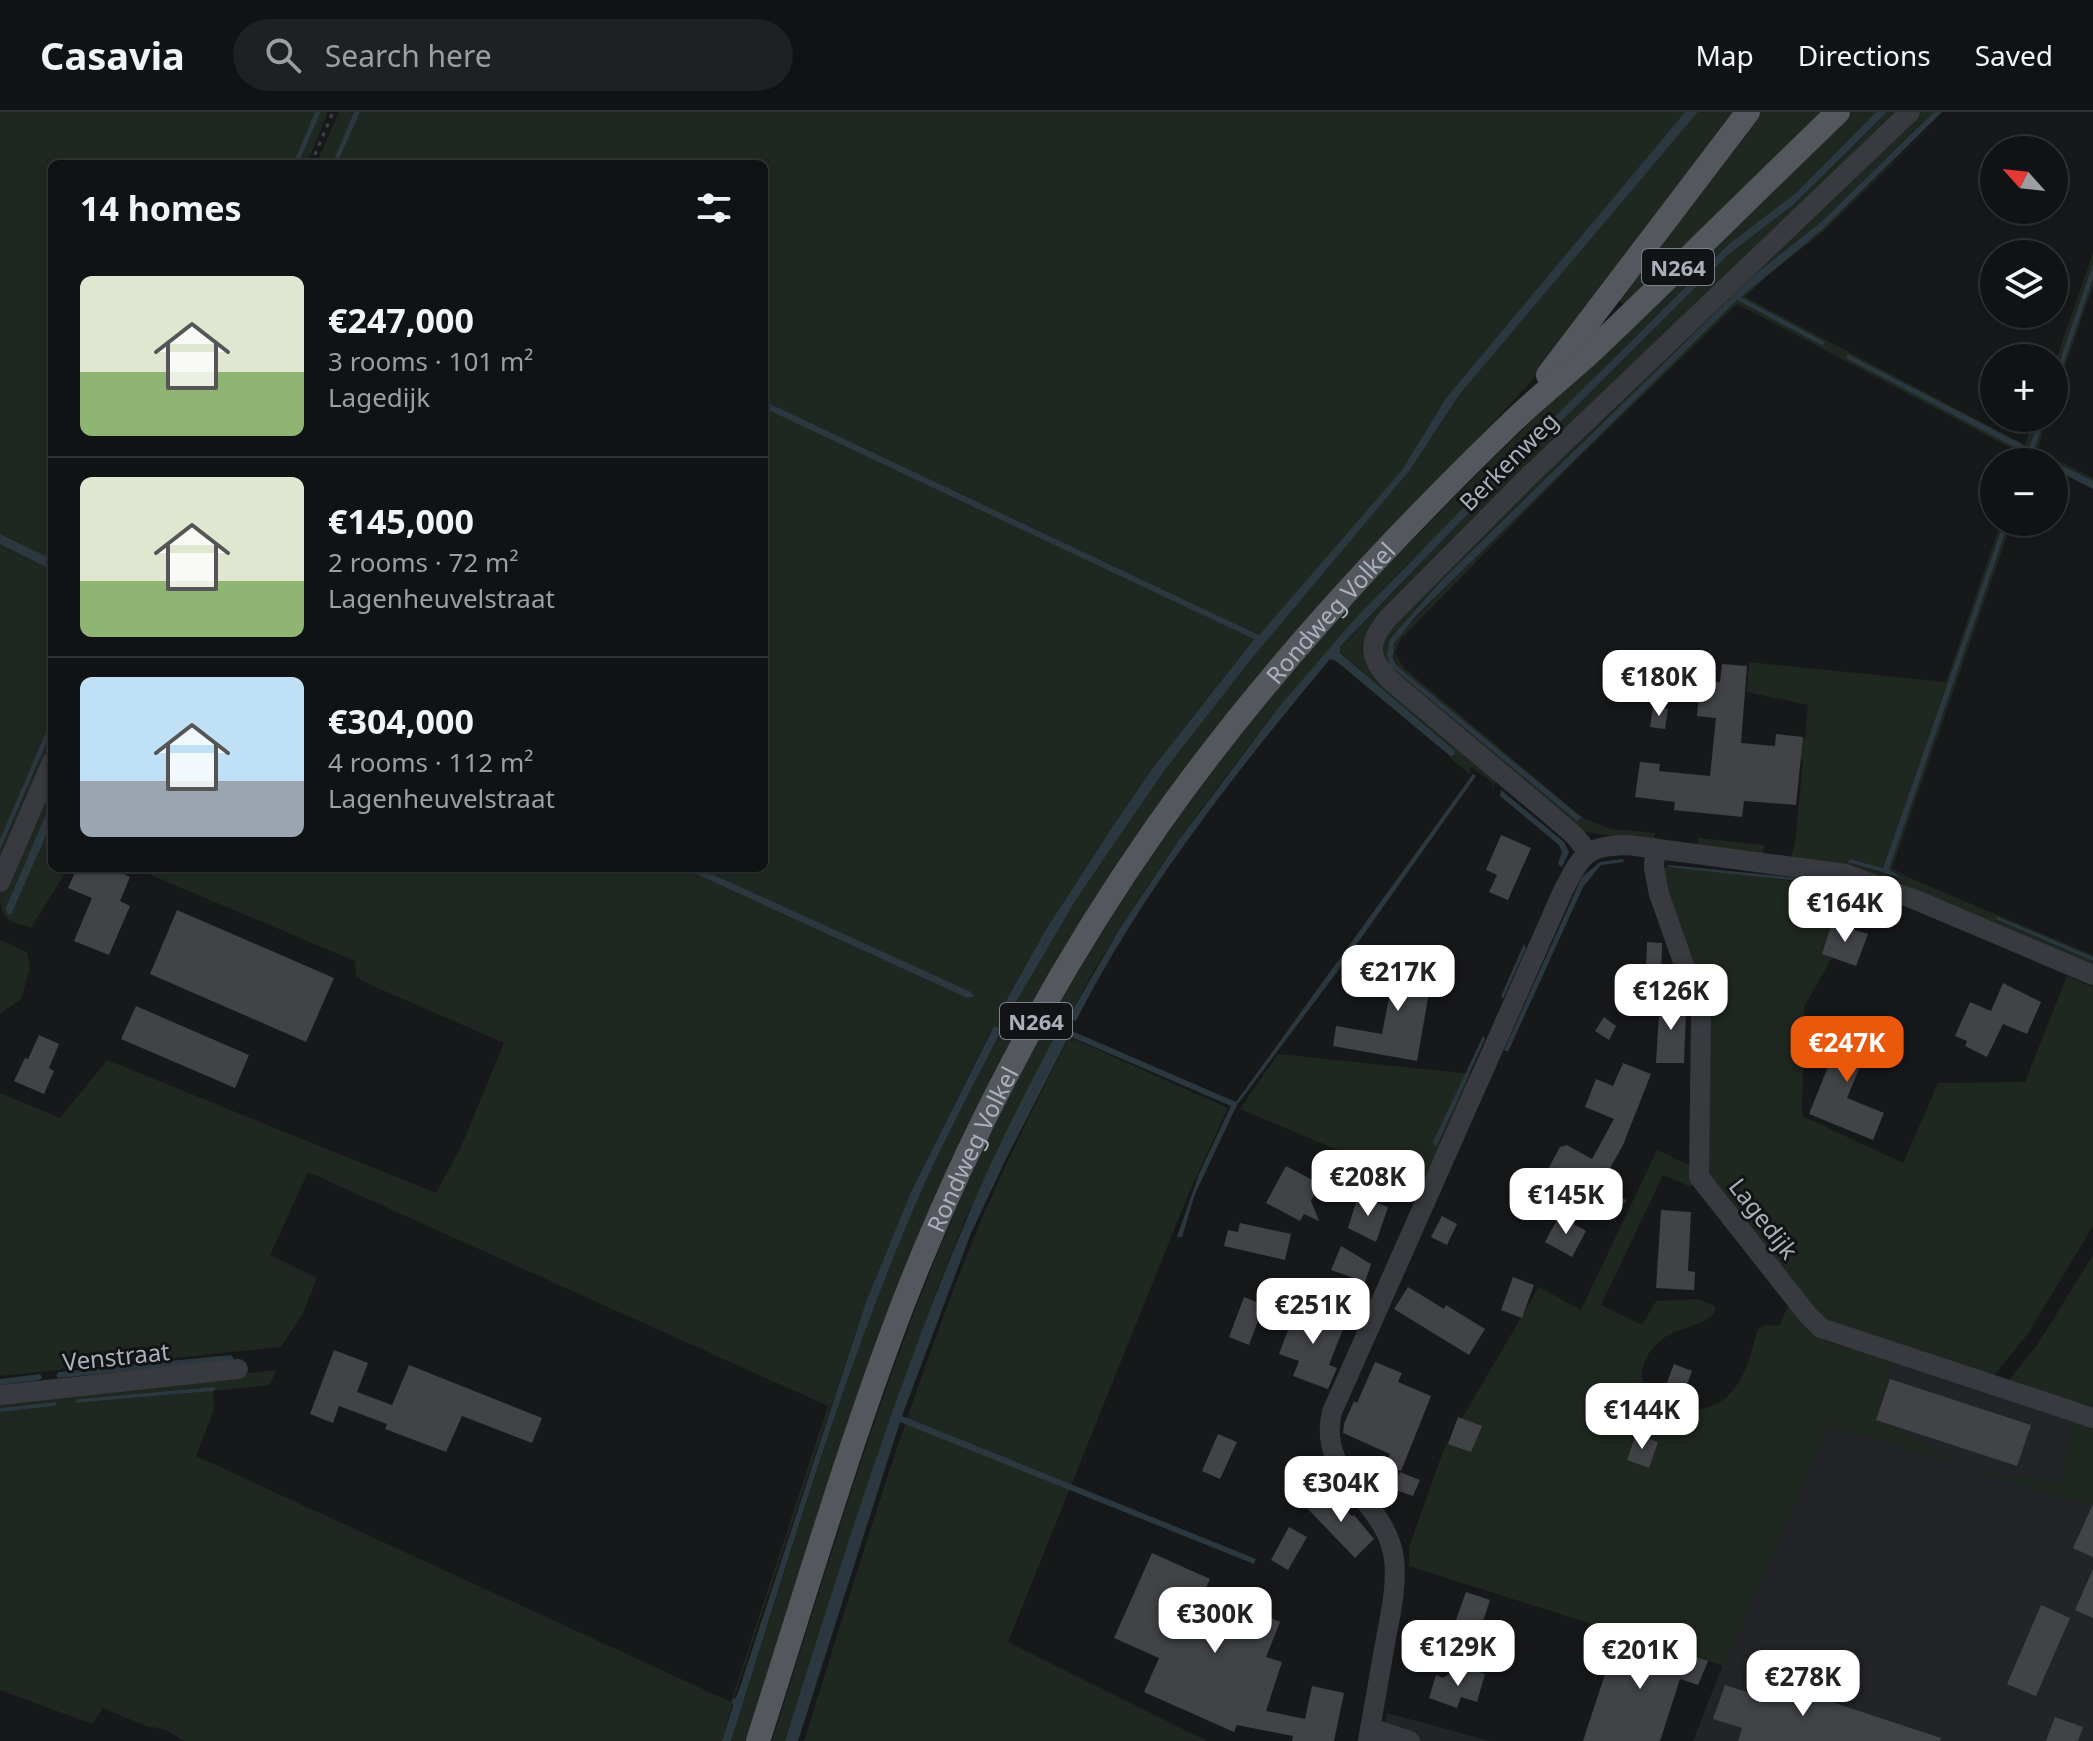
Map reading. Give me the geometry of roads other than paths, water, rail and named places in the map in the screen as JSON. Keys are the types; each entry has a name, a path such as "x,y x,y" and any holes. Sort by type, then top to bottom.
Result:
{"main road":[{"name":"Rondweg Volkel","path":"1515,419 1748,112"},
{"name":"Rondweg Volkel","path":"758,1741 840,1485 903,1306 971,1150 1046,1004 1116,888 1190,780 1284,664 1376,561 1515,419 1592,350 1838,112"}],"street":[{"name":"Berkenweg","path":"1589,853 1574,835 1376,666 1373,648 1376,636 1391,615 1539,466 1910,112"},
{"path":"0,882 48,771"},
{"path":"1410,1741 1369,1734 1393,1597 1394,1557 1390,1540 1335,1460 1328,1428 1332,1412 1576,866 1602,845 1655,848 1846,874 1916,900 2093,975"},
{"name":"Lagedijk","path":"1655,848 1654,868 1659,894 1701,1013 1699,1177 1821,1328 2093,1418"},
{"name":"Venstraat","path":"0,1395 238,1369"}]}
